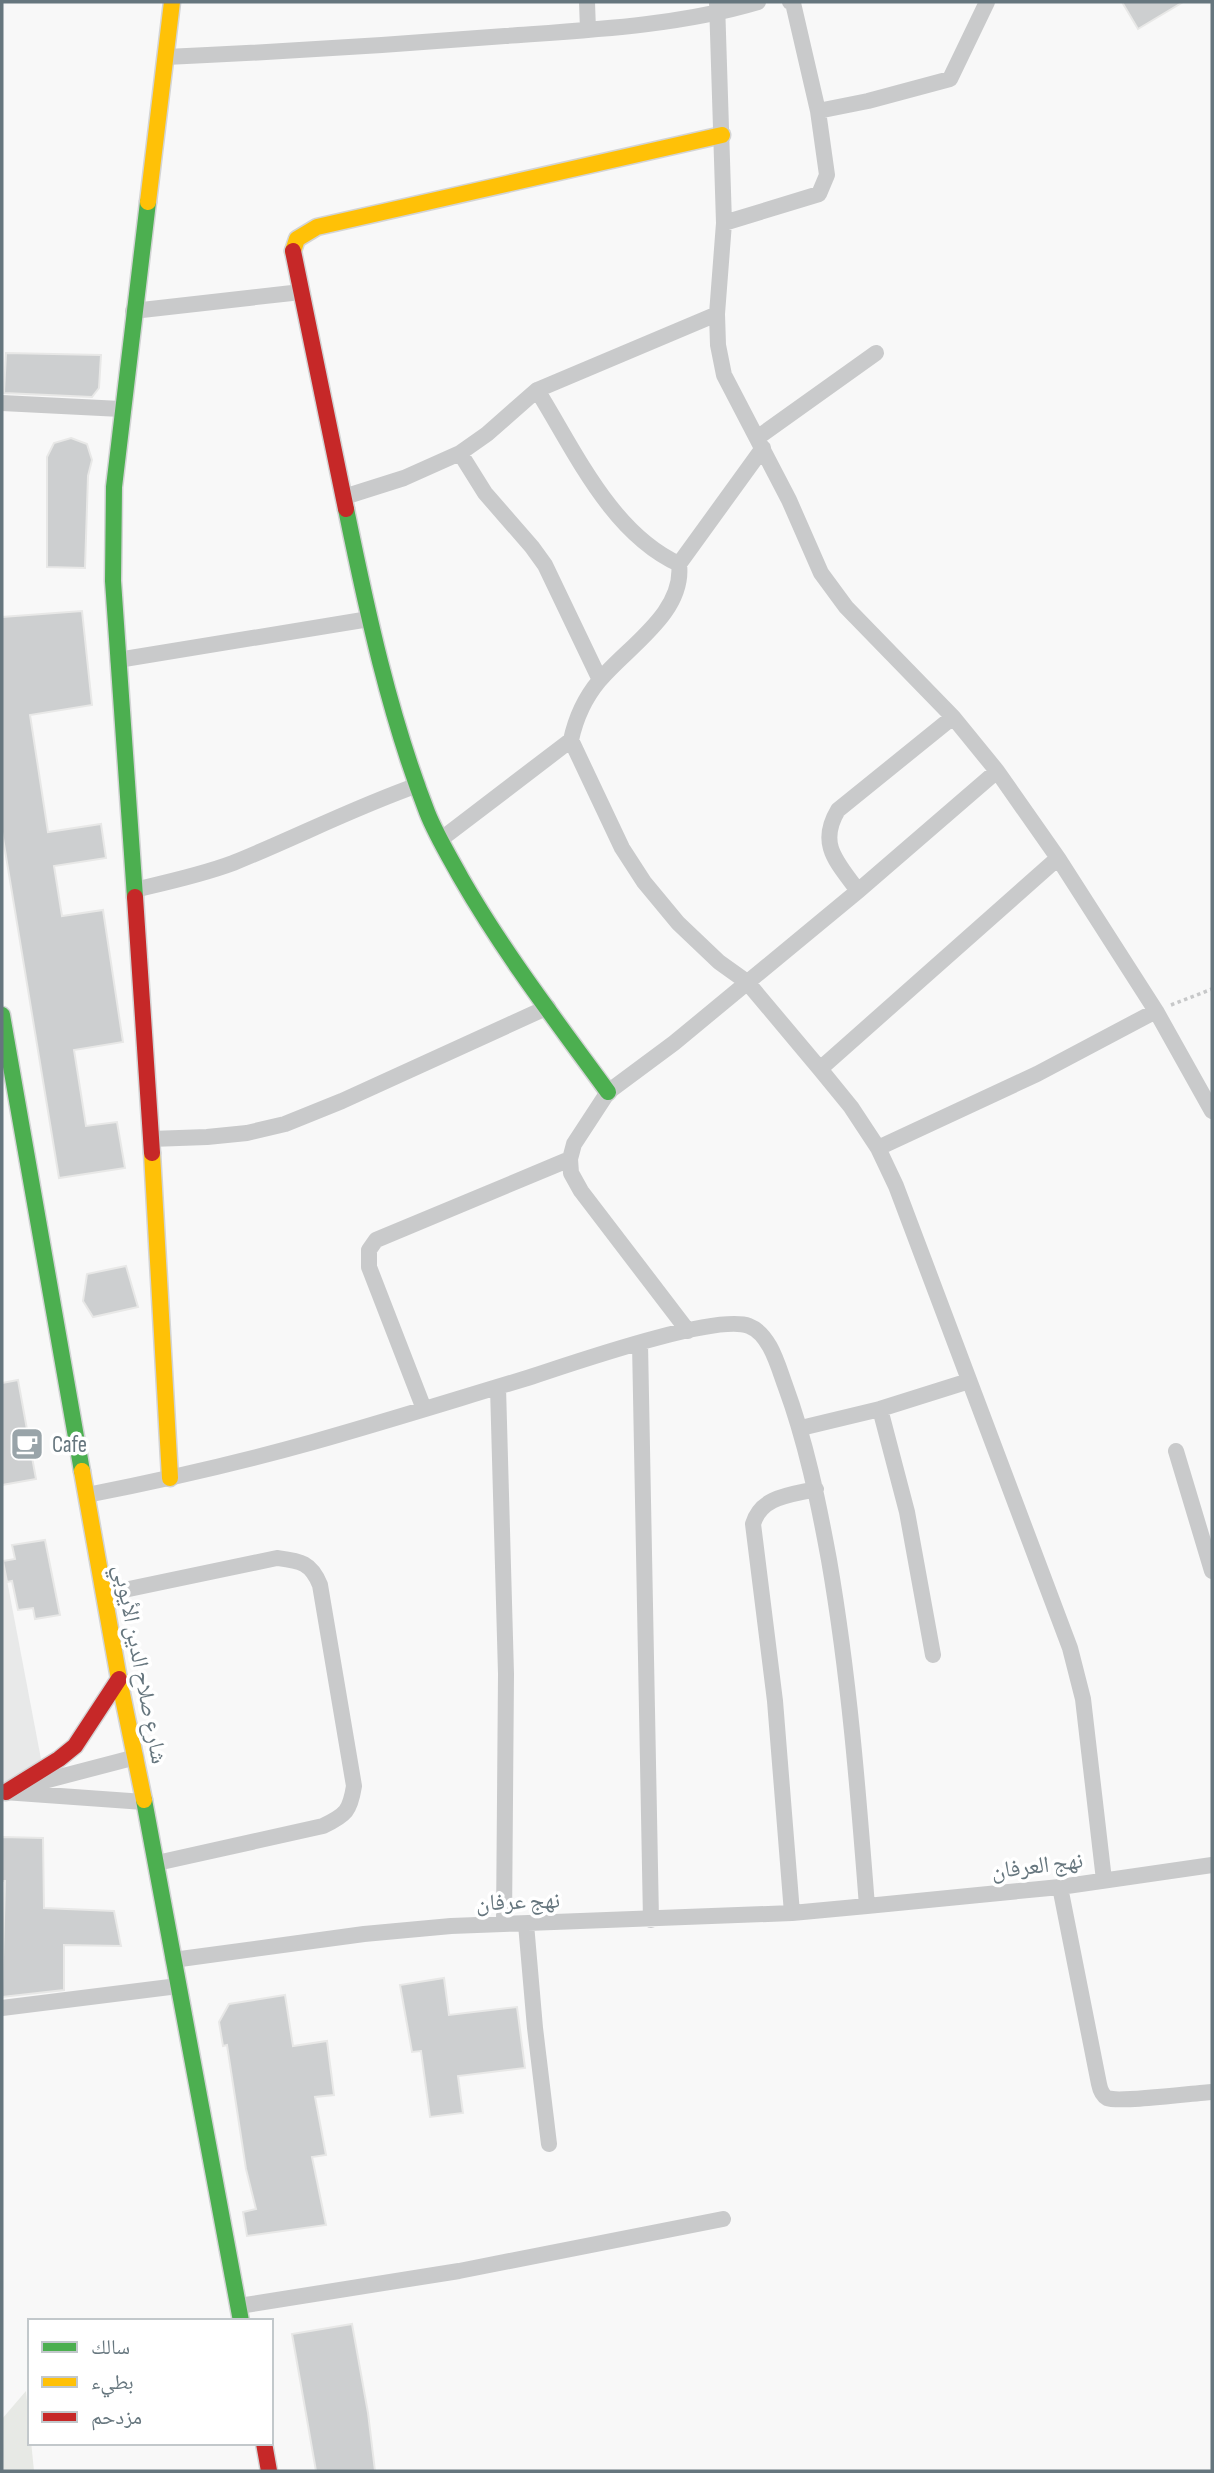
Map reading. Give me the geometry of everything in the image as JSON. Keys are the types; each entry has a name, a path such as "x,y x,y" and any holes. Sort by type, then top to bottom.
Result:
{"street":[{"path":"170,1478 151,1139 113,581 114,487 121,410 172,2"},
{"path":"587,2 588,30"},
{"path":"166,57 281,52 588,30 758,2"},
{"path":"724,223 819,194 827,175 818,111 793,3 790,2"},
{"path":"818,111 950,79 987,2"},
{"path":"717,8 724,223 717,314 718,345 724,375 760,443 821,573 846,607 953,717 997,771 1058,858 1156,1011 1212,1111"},
{"path":"608,1092 489,928 440,840 418,785 388,693 369,619 293,251 297,239 317,227 722,135"},
{"path":"133,312 301,292"},
{"path":"344,497 404,478 460,453 537,390 717,314"},
{"path":"440,840 570,740 576,717 600,680 671,604 681,578 679,564 760,443 877,353"},
{"path":"537,390 604,499 620,520 652,550 679,564"},
{"path":"2,403 121,410"},
{"path":"460,453 485,494 545,565 600,680"},
{"path":"118,660 369,619"},
{"path":"858,891 833,857 828,835 831,822 838,810 953,717"},
{"path":"570,740 622,848 645,882 678,923 719,962 747,982 851,1107 878,1148 906,1211 1070,1648 1083,1699 1104,1880"},
{"path":"688,1331 581,1191 571,1174 570,1159 574,1144 608,1092 674,1044 997,771"},
{"path":"134,890 231,864 418,785"},
{"path":"820,1069 1058,858"},
{"path":"151,1139 220,1136 285,1125 548,1007"},
{"path":"878,1148 1037,1074 1156,1011"},
{"name":"شارع صلاح الدين الأيوبي","path":"2,1015 119,1679 157,1863 240,2314"},
{"path":"424,1409 369,1267 369,1250 376,1240 570,1159"},
{"path":"87,1495 170,1478 313,1442 640,1343 688,1331 736,1324 750,1326 770,1348 801,1429 816,1489 852,1715 867,1906"},
{"path":"640,1343 651,1920"},
{"path":"801,1429 880,1409 969,1381"},
{"path":"498,1387 506,1674 504,1924"},
{"path":"880,1409 906,1512 933,1656"},
{"path":"1176,1451 1208,1539 1212,1571"},
{"path":"792,1913 775,1702 753,1524 761,1506 770,1501 816,1489"},
{"path":"105,1594 277,1558 296,1560 314,1569 320,1585 355,1786 351,1805 340,1818 323,1826 157,1863"},
{"path":"4,1792 59,1759 75,1746 119,1679"},
{"path":"4,1792 136,1757"},
{"path":"4,1792 144,1802"},
{"name":"نهج العرفان","path":"867,1906 1060,1887 1212,1865"},
{"path":"1060,1887 1102,2094 1108,2098 1125,2099 1212,2092"},
{"name":"نهج عرفان","path":"173,1960 365,1934 451,1926 651,1920 792,1913 867,1906"},
{"path":"526,1924 549,2144"},
{"path":"2,2008 178,1986"},
{"path":"240,2314 723,2219"},
{"path":"264,2445 269,2471"}],"path":[{"path":"1156,1011 1212,989"}],"shaded area":[{"path":"2,1554 41,1759 2,1790"},
{"path":"26,2391 28,2445 31,2445 34,2471 2,2471 2,2419"}],"building":[{"path":"1122,2 1183,2 1138,29"},
{"path":"6,353 101,355 99,388 92,397 4,393"},
{"path":"71,438 87,444 92,460 88,476 85,568 47,567 47,457 54,443"},
{"path":"82,611 92,705 30,715 48,832 101,824 106,858 54,866 62,916 103,910 123,1042 74,1050 86,1126 117,1122 125,1168 59,1178 2,832 2,617"},
{"path":"126,1266 138,1307 93,1317 83,1301 87,1274"},
{"path":"18,1380 36,1479 2,1485 2,1383"},
{"path":"45,1540 60,1615 35,1619 33,1608 18,1610 12,1581 7,1582 3,1561 15,1559 12,1545"},
{"path":"2,1837 43,1838 44,1908 114,1911 121,1946 64,1945 64,1990 2,1997 5,1881 2,1881"},
{"path":"444,1978 449,2015 517,2007 525,2068 458,2076 463,2113 430,2117 421,2051 412,2052 400,1985"},
{"path":"285,1995 293,2046 327,2041 334,2095 315,2097 326,2155 312,2157 326,2225 247,2236 243,2212 256,2209 246,2169 227,2045 223,2046 219,2022 229,2004"},
{"path":"352,2324 375,2471 316,2471 292,2334"}],"traffic: fast":[{"path":"135,897 113,581 114,487 148,202"},
{"path":"346,509 390,700 413,775 431,821 461,878 495,933 608,1092"},
{"path":"2,1015 82,1471"},
{"path":"144,1800 241,2319"}],"traffic: slow":[{"path":"148,202 172,2"},
{"path":"293,251 297,239 317,227 722,135"},
{"path":"152,1153 170,1478"},
{"path":"82,1471 119,1679 144,1800"}],"traffic: jam":[{"path":"293,251 346,509"},
{"path":"135,897 152,1153"},
{"path":"6,1792 75,1746 119,1679"},
{"path":"264,2445 269,2471"}],"place":[{"name":"Cafe","path":"27,1444"}]}
